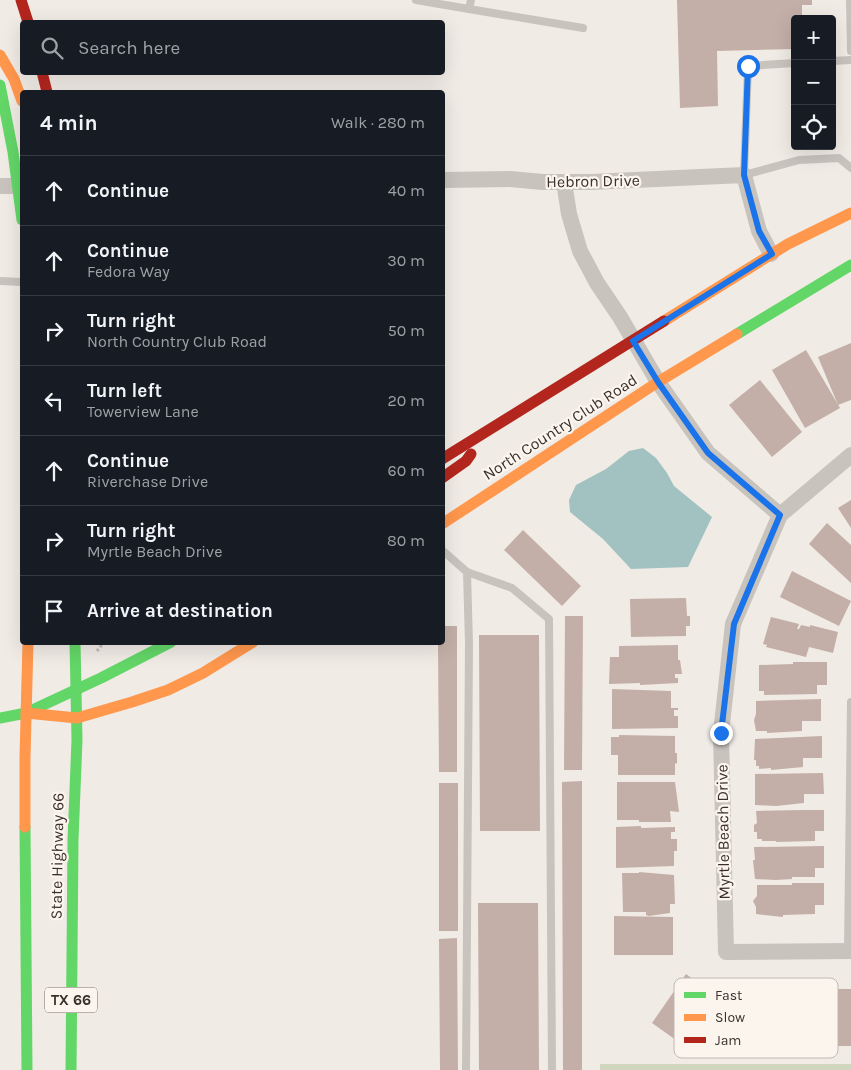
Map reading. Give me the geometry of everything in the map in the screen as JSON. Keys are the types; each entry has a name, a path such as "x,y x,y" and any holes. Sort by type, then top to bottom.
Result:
{"main road":[{"path":"20,0 27,20"},
{"path":"0,55 14,79 20,96"},
{"path":"43,75 46,90"},
{"path":"0,85 20,181"},
{"name":"North Country Club Road","path":"445,456 788,244 851,213"},
{"name":"North Country Club Road","path":"445,522 658,382 851,265"},
{"path":"445,476 466,461 492,428"},
{"name":"State Highway 66","path":"27,1070 25,756 28,645"},
{"name":"State Highway 66","path":"71,1070 73,840 77,718 75,645"},
{"path":"0,718 26,712 101,678 165,645"},
{"path":"26,712 77,718 168,690 248,645"}],"street":[{"name":"Hebron Drive","path":"445,180 510,179 564,182 744,175"},
{"path":"744,175 759,231 772,254"},
{"path":"564,182 569,214 580,251 597,283 620,317 658,382 708,453 780,515"},
{"path":"0,186 20,186"},
{"name":"Myrtle Beach Drive","path":"850,951 726,952 721,733 734,624 780,515 851,455"}],"lane":[{"path":"416,0 583,28"},
{"path":"470,9 471,0"},
{"path":"850,0 851,51"},
{"path":"836,61 851,60"},
{"path":"791,63 748,66 744,175 799,160 839,158 851,168"},
{"path":"0,281 20,282"},
{"path":"445,553 467,572 512,588 549,619 552,1070"},
{"path":"466,1070 467,572"},
{"path":"850,951 851,702"}],"path":[{"path":"97,651 102,645"}],"green space":[{"path":"600,1064 851,1064 851,1070 600,1070"}],"water":[{"path":"643,448 656,458 674,486 712,517 688,567 631,569 603,539 570,512 569,500 576,485 606,469 629,451"}],"building":[{"path":"677,0 812,0 812,5 802,5 802,15 791,15 791,49 717,51 718,106 680,108"},
{"path":"851,343 851,400 838,405 818,357"},
{"path":"806,350 840,408 805,428 772,370"},
{"path":"760,380 802,432 772,457 729,405"},
{"path":"851,500 851,528 838,508"},
{"path":"827,523 851,545 851,583 809,544"},
{"path":"523,530 581,586 562,606 504,550"},
{"path":"792,571 851,601 839,626 780,597"},
{"path":"686,598 687,616 690,616 690,626 686,626 686,636 631,637 630,599"},
{"path":"565,616 583,616 582,770 564,770"},
{"path":"771,617 799,624 797,629 801,625 810,627 810,625 838,632 833,653 809,647 806,657 766,647 767,645 763,644"},
{"path":"445,626 457,626 457,772 439,772 438,645 445,645"},
{"path":"479,635 539,635 540,831 480,831"},
{"path":"678,645 678,660 680,660 682,674 675,674 675,678 678,678 678,683 609,684 610,657 619,657 619,646"},
{"path":"793,662 827,662 827,685 817,685 817,694 764,695 764,691 759,691 759,665 793,664"},
{"path":"612,689 671,691 671,708 678,708 678,710 674,710 674,716 678,716 678,728 612,729"},
{"path":"821,699 821,721 802,721 802,731 767,733 767,731 756,731 754,720 756,701"},
{"path":"619,735 675,736 677,764 675,763 675,775 618,775 618,755 611,755 611,737 619,737"},
{"path":"822,736 822,758 803,758 803,767 771,770 771,768 759,769 759,766 756,766 756,760 754,760 755,739"},
{"path":"823,773 824,794 804,794 804,803 776,806 755,805 755,774"},
{"path":"582,781 582,1070 563,1070 562,782"},
{"path":"617,782 675,782 679,812 670,811 671,822 617,820"},
{"path":"439,783 458,783 458,931 439,931"},
{"path":"824,810 824,831 815,831 815,841 762,841 762,839 757,839 757,832 754,832 754,825 757,823 756,811"},
{"path":"641,826 641,828 675,827 675,832 671,832 671,839 677,839 677,851 674,851 674,866 616,868 616,827"},
{"path":"824,846 824,868 815,868 815,877 792,877 792,879 776,880 755,879 754,847"},
{"path":"639,872 674,875 675,904 670,904 670,913 649,916 646,915 646,912 623,912 622,873"},
{"path":"792,883 824,883 824,905 815,905 815,914 783,915 783,917 756,914 756,907 753,901 757,896 757,885 792,885"},
{"path":"478,903 538,903 539,1070 479,1070"},
{"path":"614,916 673,917 673,955 614,955"},
{"path":"457,938 458,1070 440,1070 439,939"},
{"path":"686,974 691,978 683,978"},
{"path":"838,989 851,989 851,1046 838,1046"},
{"path":"674,991 674,1039 652,1023"}],"traffic: fast":[{"path":"0,85 13,152 20,205"},
{"path":"737,334 851,265"},
{"path":"71,1070 73,840 77,740 75,645"},
{"path":"0,718 26,713 165,645"},
{"path":"25,827 27,1070"}],"traffic: slow":[{"path":"0,55 14,79 20,96"},
{"path":"664,321 788,244 851,213"},
{"path":"445,522 658,382 737,334"},
{"path":"25,827 28,645"},
{"path":"26,713 77,718 132,702 168,690 203,673 248,645"}],"traffic: jam":[{"path":"21,0 27,20"},
{"path":"43,75 46,90"},
{"path":"445,457 664,321"},
{"path":"445,476 466,461 471,454"}],"route":[{"path":"721,733 734,624 780,515 708,453 658,382 633,341 772,254 759,231 744,175 748,66"}]}
